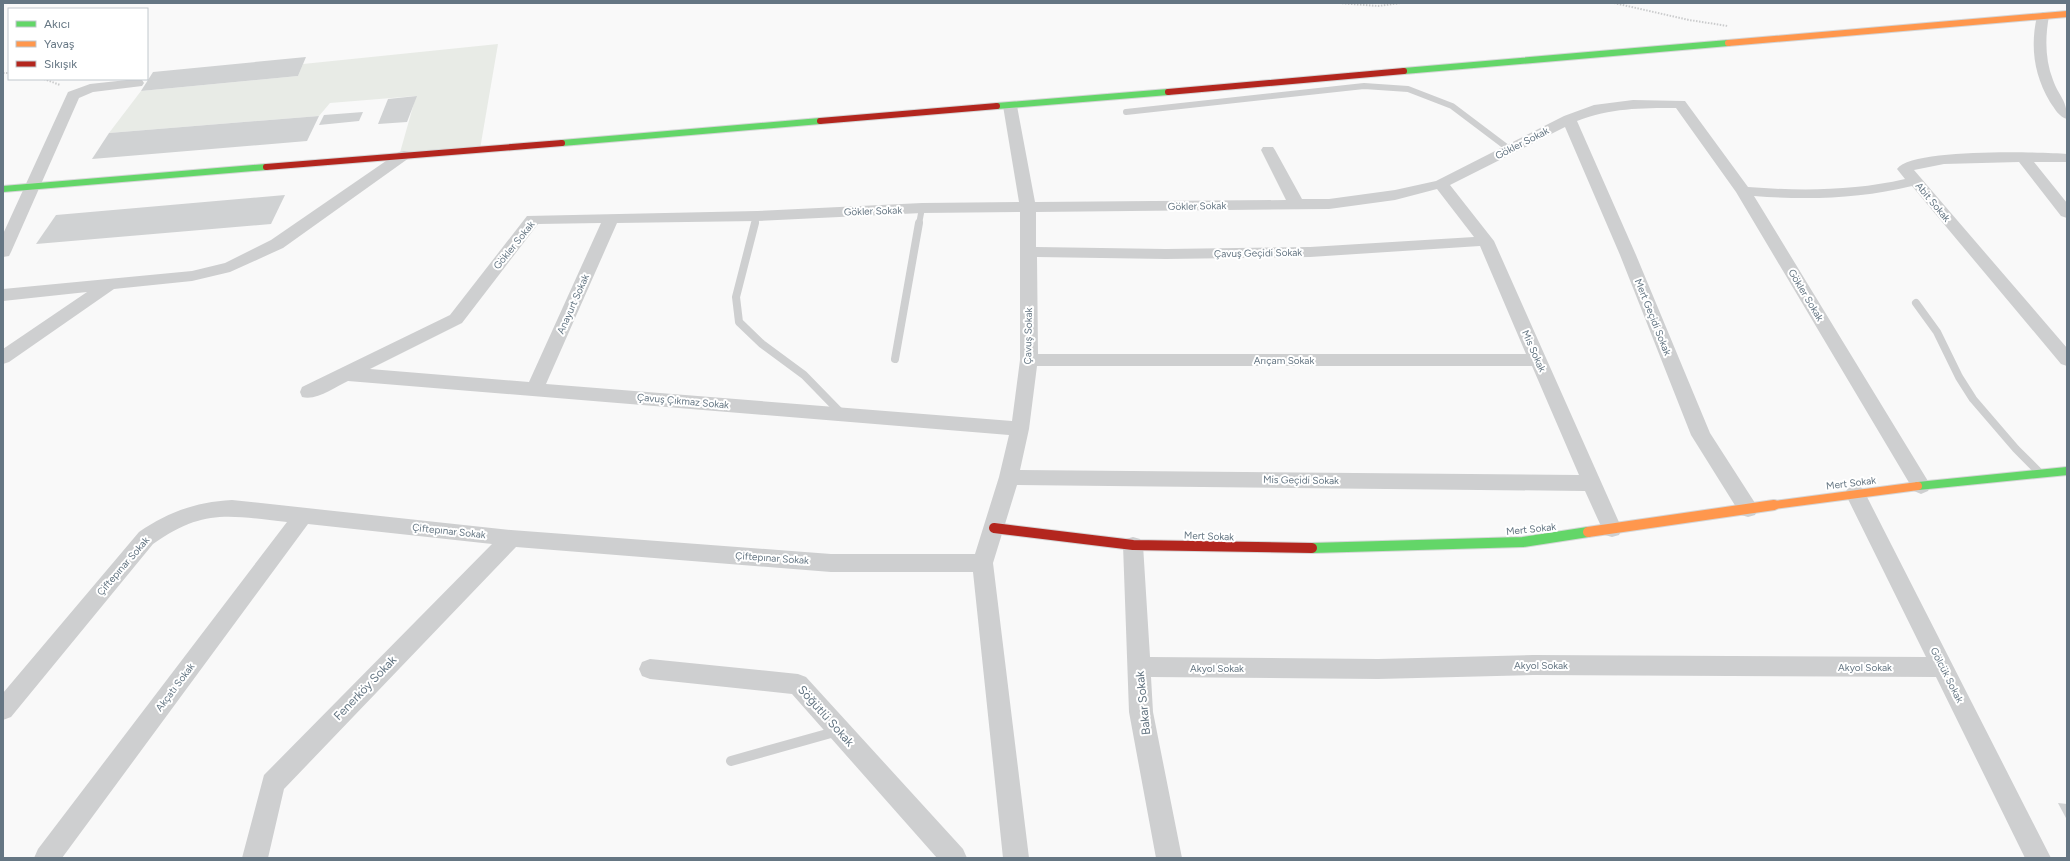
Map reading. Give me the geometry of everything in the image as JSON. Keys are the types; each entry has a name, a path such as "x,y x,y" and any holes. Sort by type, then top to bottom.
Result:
{"street":[{"path":"2041,11 2039,42 2041,68 2053,95 2067,115"},
{"path":"3,189 1010,106 2041,11 2067,14"},
{"path":"3,252 73,95 95,87 137,83"},
{"name":"Gökler Sokak","path":"309,392 456,319 533,219 757,216 922,208 1297,205 1359,201 1395,195 1441,184 1569,119 1594,109 1619,105 1648,103 1680,104 1743,191 1921,486"},
{"name":"Çavuş Sokak","path":"982,563 1009,478 1020,429 1029,360 1028,208 1010,106"},
{"name":"Mert Geçidi Sokak","path":"1569,119 1628,255 1701,435 1748,509"},
{"path":"1268,150 1297,205"},
{"path":"3,294 109,286 192,276 211,272 248,260 277,244 404,155"},
{"path":"2022,156 2067,214"},
{"name":"Abit Sokak","path":"2067,158 2022,156 1943,159 1921,162 1905,169 2067,360"},
{"path":"1743,191 1799,195 1832,194 1874,191 1915,181"},
{"name":"Mis Sokak","path":"1441,184 1486,241 1612,529"},
{"name":"Anayurt Sokak","path":"535,389 611,218"},
{"name":"Çavuş Geçidi Sokak","path":"1029,252 1166,254 1310,252 1486,241"},
{"path":"3,358 109,286"},
{"name":"Arıçam Sokak","path":"1029,360 1538,360"},
{"name":"Çavuş Çıkmaz Sokak","path":"346,374 1020,429"},
{"name":"Mert Sokak","path":"994,528 1133,545 1286,549 1523,542 1855,493 2041,473 2065,475"},
{"name":"Mis Geçidi Sokak","path":"1009,478 1592,483"},
{"name":"Gölcük Sokak","path":"1855,493 2038,858"},
{"name":"Çiftepınar Sokak","path":"3,710 138,546 155,530 177,518 212,509 232,508 511,538 830,563 982,563"},
{"name":"Akçatı Sokak","path":"47,858 303,516"},
{"name":"Fenerköy Sokak","path":"255,858 273,783 511,538"},
{"name":"Bakar Sokak","path":"1133,545 1141,712 1169,858"},
{"path":"982,563 1016,858"},
{"name":"Akyol Sokak","path":"1139,667 1378,668 1533,665 1943,667"},
{"name":"Söğütlü Sokak","path":"650,669 798,684 952,858"}],"lane":[{"path":"1126,112 1364,86 1408,89 1452,106 1509,149"},
{"path":"895,359 922,208"},
{"path":"757,216 736,297 739,322 762,344 804,375 842,414"},
{"path":"1916,303 1937,332 1959,377 1973,399 2016,449 2041,473"},
{"path":"731,761 840,730"}],"path":[{"path":"1339,3 1378,6 1401,3"},
{"path":"1614,3 1689,20 1730,26"}],"shaded area":[{"path":"498,44 480,149 399,156 416,96 330,103 319,116 109,133 141,91 298,76 303,64"}],"building":[{"path":"306,57 298,76 141,91 153,72"},
{"path":"417,96 407,122 378,124 388,99"},
{"path":"363,112 359,121 319,125 324,115"},
{"path":"319,116 307,141 92,159 109,133"},
{"path":"285,195 271,224 36,244 56,215"},
{"path":"2058,803 2067,804 2067,820"}],"traffic: fast":[{"path":"1404,71 1728,43"},
{"path":"997,106 1168,92"},
{"path":"562,143 820,121"},
{"path":"3,189 266,167"},
{"path":"1918,486 2067,471"},
{"path":"1312,548 1523,542 1588,532"}],"traffic: slow":[{"path":"1728,43 2067,14"},
{"path":"1588,532 1855,493 1918,486"}],"traffic: jam":[{"path":"1168,92 1404,71"},
{"path":"820,121 997,106"},
{"path":"266,167 562,143"},
{"path":"994,528 1133,545 1312,548"}]}
